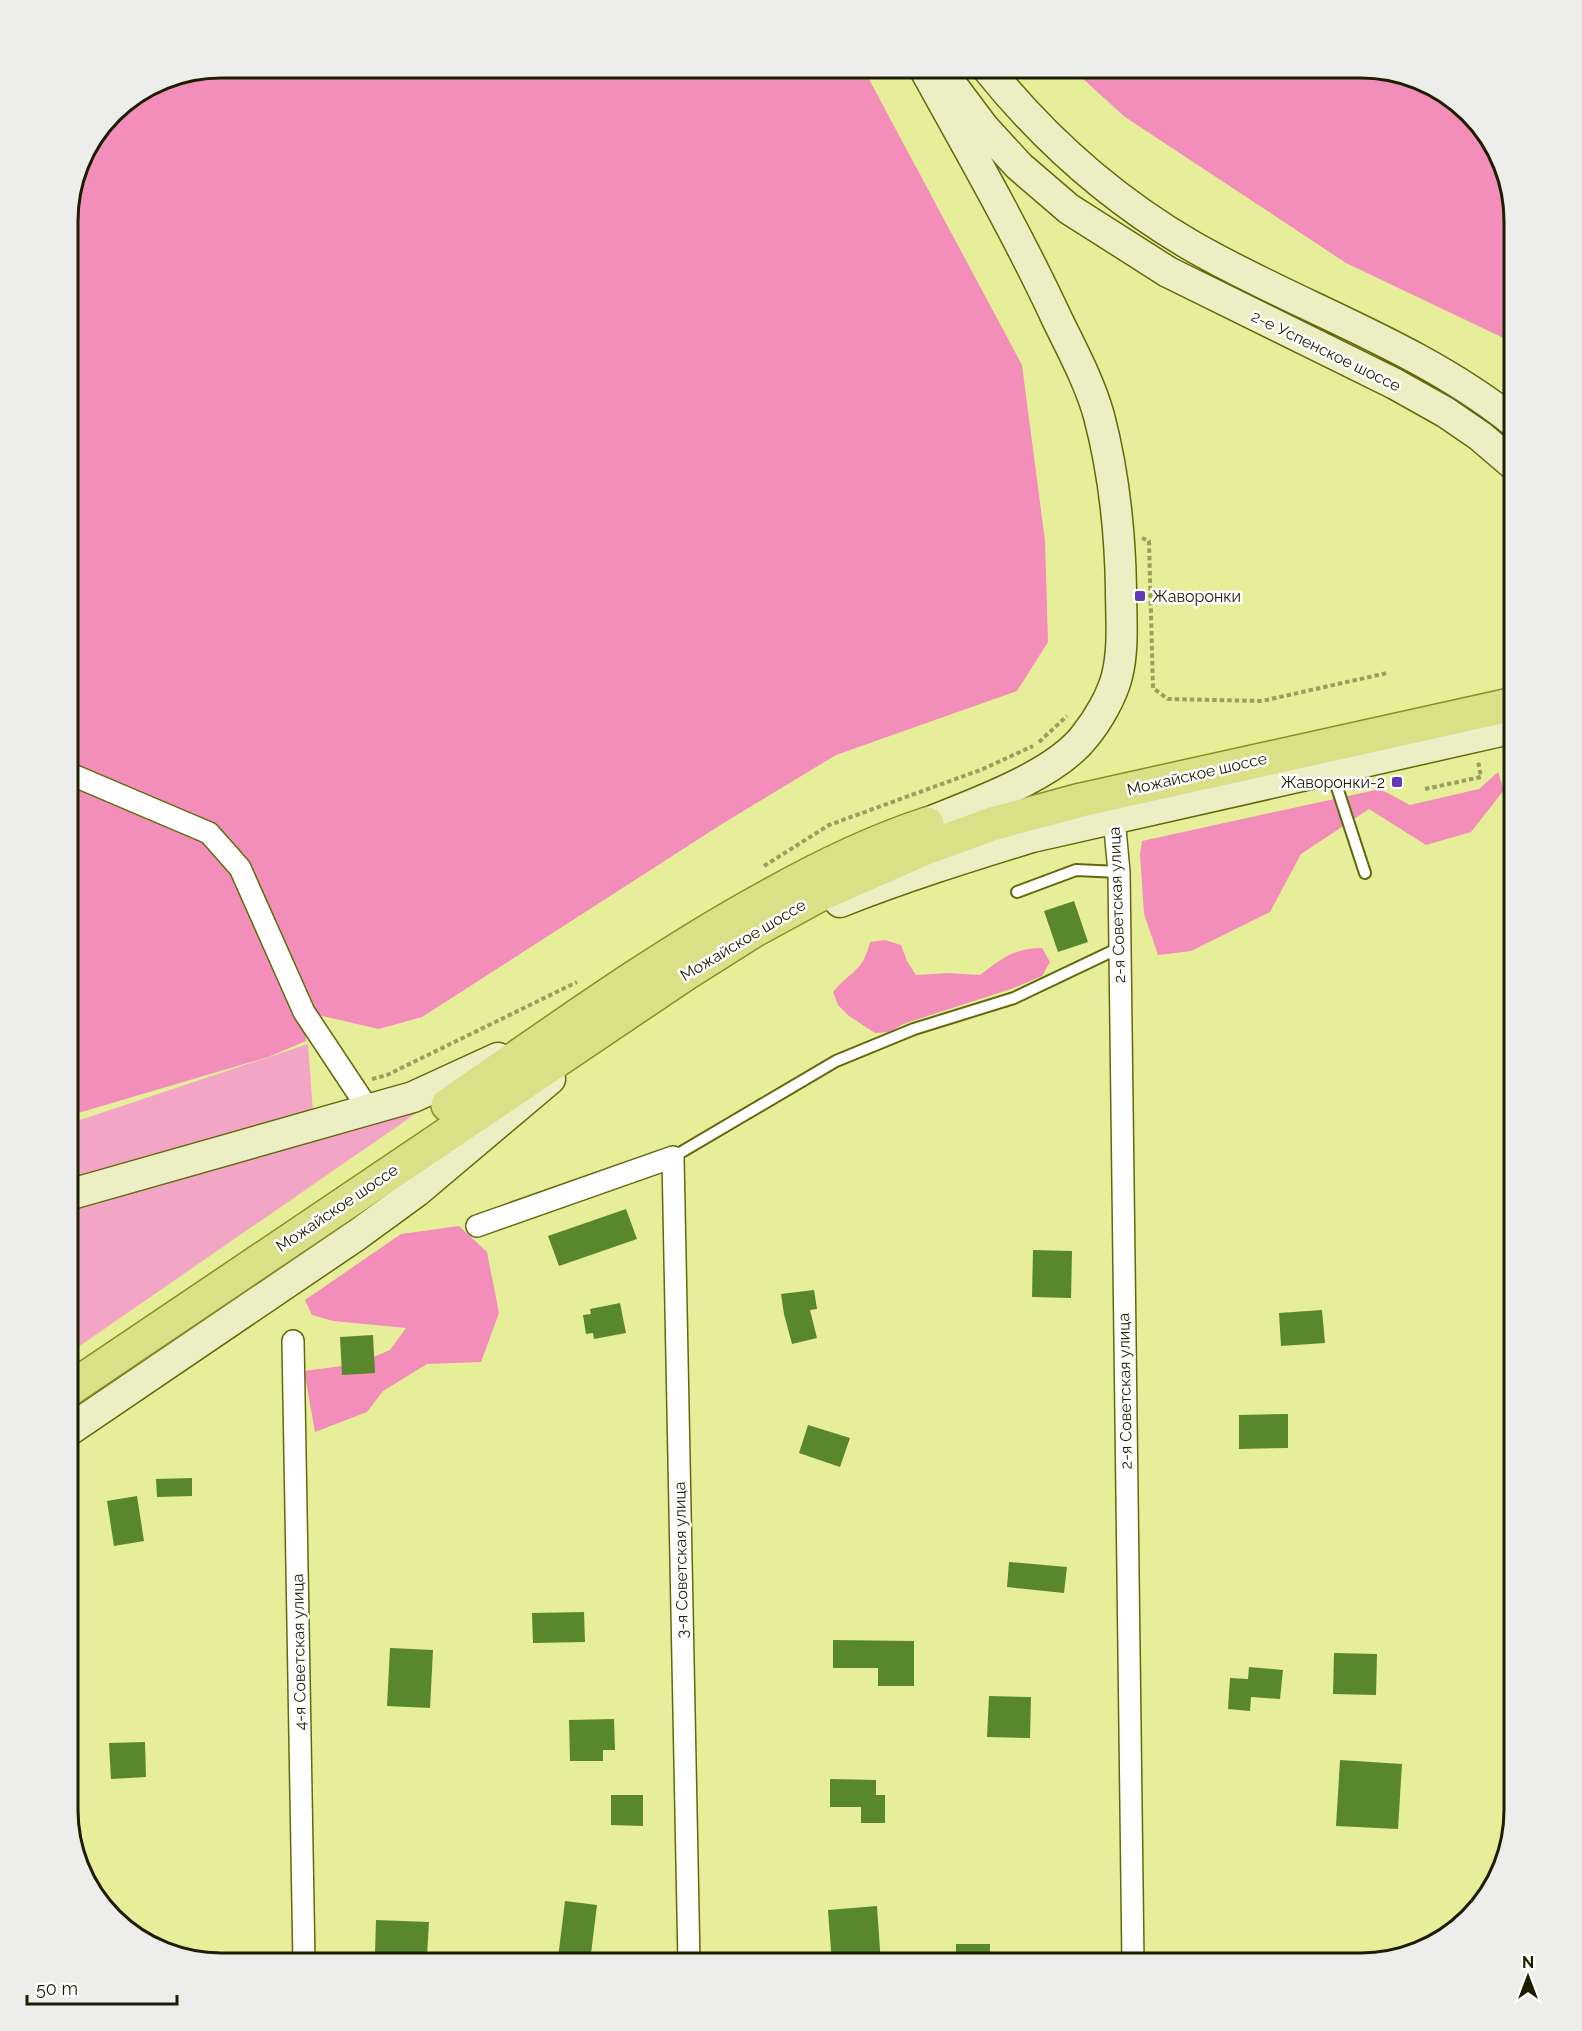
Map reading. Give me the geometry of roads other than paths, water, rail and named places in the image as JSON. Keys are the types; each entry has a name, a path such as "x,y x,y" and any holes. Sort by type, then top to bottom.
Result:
{"main road":[{"path":"917,827 1017,785 1049,768 1067,755 1084,737 1103,708 1117,677 1122,645 1117,510 1110,463 1098,414 1074,355 1032,265 929,78"},
{"name":"2-е Успенское шоссе","path":"947,78 984,128 1019,166 1069,209 1168,272 1395,384 1445,412 1504,456"},
{"name":"2-е Успенское шоссе","path":"975,78 1026,144 1131,247"},
{"path":"996,78 1028,116 1062,150 1101,184 1150,220 1227,264 1443,372 1504,413"},
{"name":"Можайское шоссе","path":"78,1358 675,951 801,878 862,849 917,827 1075,780 1504,684"},
{"name":"Можайское шоссе","path":"78,1383 609,994 685,974 753,931 821,894 926,848 992,824 1081,800 1504,706"},
{"path":"685,974 840,902 961,858 1032,837 1504,730"},
{"path":"78,1192 413,1097 484,1066 609,994"},
{"path":"78,1424 357,1235 416,1192 609,994"}],"street":[{"path":"78,777 209,833 240,867 304,1012 369,1110"},
{"name":"2-я Советская улица","path":"1114,818 1119,872 1133,1953"},
{"path":"477,1226 673,1157"},
{"name":"3-я Советская улица","path":"673,1157 689,1953"},
{"name":"4-я Советская улица","path":"293,1341 304,1953"}],"lane":[{"path":"1331,769 1365,873"},
{"path":"1017,892 1076,870 1119,872"},
{"path":"673,1157 836,1061 914,1029 1014,998 1119,948"}],"place":[{"name":"Жаворонки","path":"1140,596"},
{"name":"Жаворонки-2","path":"1397,782"}]}
